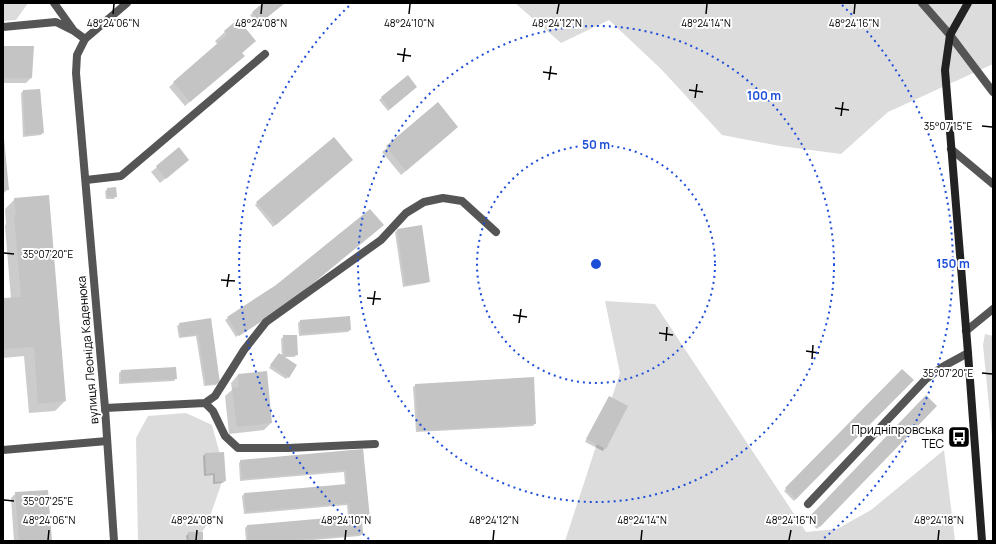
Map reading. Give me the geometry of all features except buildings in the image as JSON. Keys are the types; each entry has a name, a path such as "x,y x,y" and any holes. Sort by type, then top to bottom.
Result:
{"street":[{"path":"54,3 74,31"},
{"path":"3,27 56,22 74,31 85,39 127,3"},
{"path":"922,3 950,36 993,92"},
{"path":"968,3 950,36 945,70 982,541"},
{"name":"вулиця Леоніда Каденюка","path":"85,39 77,55 76,73 105,408 114,541"},
{"path":"86,180 121,176 265,54"},
{"path":"951,149 993,184"},
{"path":"105,408 205,403 215,396 226,381 244,350 266,322 381,240 406,213 424,202 443,198 462,201 496,232"},
{"path":"966,331 993,310"},
{"path":"808,504 926,380 944,366 968,353"},
{"path":"205,403 213,411 225,436 238,448 288,448 375,444"},
{"path":"3,450 107,441"}],"shaded area":[{"path":"3,3 28,3 16,20 3,21"},
{"path":"515,3 993,3 993,64 888,112 841,154 780,146 722,135 661,69 609,20 561,43"},
{"path":"605,301 655,304 806,532 837,529 871,510 944,450 955,541 565,541 620,373"},
{"path":"985,334 993,336 993,446 983,345"},
{"path":"186,413 212,425 225,473 207,525 195,541 138,541 136,438 148,416"}],"place":[{"name":"Придніпровська ТЕС","path":"959,437"}]}
